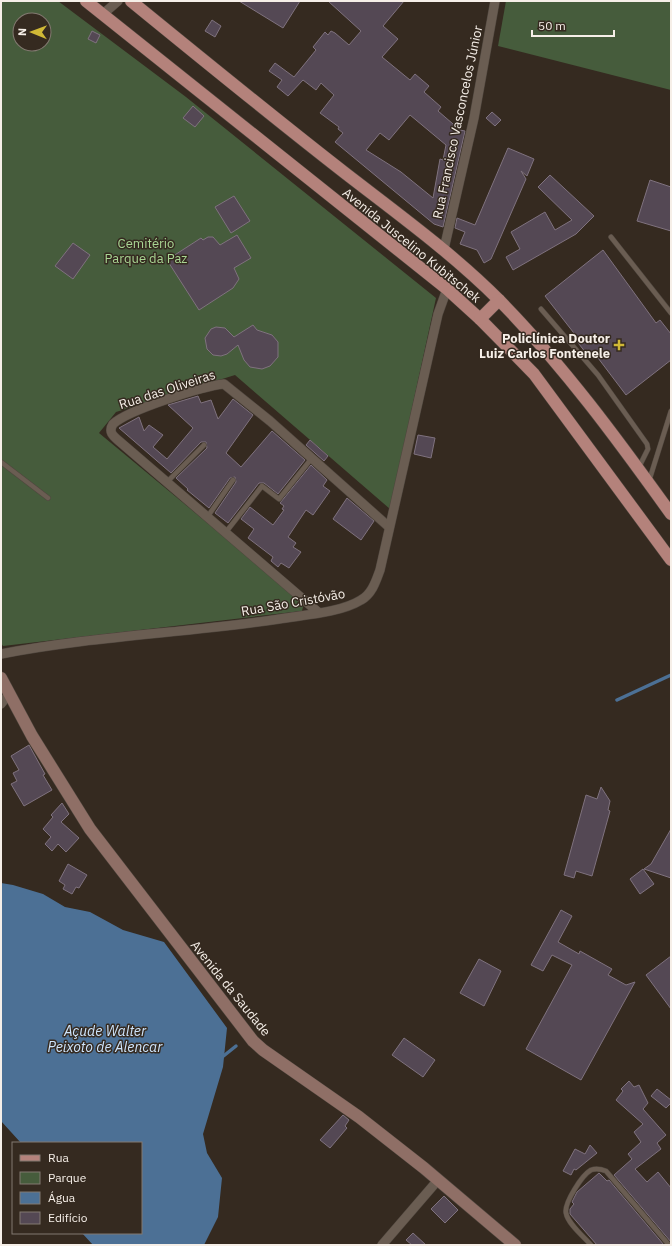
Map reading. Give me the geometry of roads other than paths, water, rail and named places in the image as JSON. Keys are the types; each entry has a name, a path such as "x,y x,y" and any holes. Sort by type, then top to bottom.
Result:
{"main road":[{"name":"Avenida Juscelino Kubitschek","path":"131,1 345,173 444,249 498,300 566,375 638,468 671,514"},
{"name":"Avenida Juscelino Kubitschek","path":"90,2 446,289 480,319 534,374 671,560"},
{"path":"480,319 498,300"}],"street":[{"path":"103,14 118,1"},
{"name":"Rua Francisco Vasconcelos Júnior","path":"444,249 474,118 495,1"},
{"name":"Rua São Cristóvão","path":"1,654 121,637 239,625 349,606 367,597 380,570 438,314 446,289"},
{"name":"Rua das Oliveiras","path":"318,612 112,434 111,426 117,420 136,412 219,384 224,384 231,388 390,527"},
{"name":"Avenida da Saudade","path":"1,678 5,699 32,736 90,828 253,1042 359,1117 438,1180 515,1245"},
{"path":"382,1245 438,1180"}],"lane":[{"path":"611,237 671,313"},
{"path":"541,309 598,375 647,444 648,449 638,468"},
{"path":"648,483 671,411"},
{"path":"167,482 204,445"},
{"path":"226,532 262,486 279,499 312,458"},
{"path":"1,462 48,498"},
{"path":"208,516 233,480"},
{"path":"591,1245 569,1220 566,1211 567,1205 580,1181 590,1170 598,1168 606,1171 669,1245"}],"water":[{"name":"Açude Walter Peixoto de Alencar","path":"1,883 43,894 65,907 90,912 123,930 164,942 227,1028 223,1067 203,1134 207,1153 222,1178 218,1217 204,1245 93,1245 83,1234 142,1234 142,1142 20,1142 1,1121"}],"waterway":[{"path":"617,700 671,675"},
{"path":"221,1058 236,1046"}],"place":[{"name":"Policlínica Doutor Luiz Carlos Fontenele","path":"619,345"}],"park label":[{"name":"Cemitério Parque da Paz","path":"146,250"}]}
